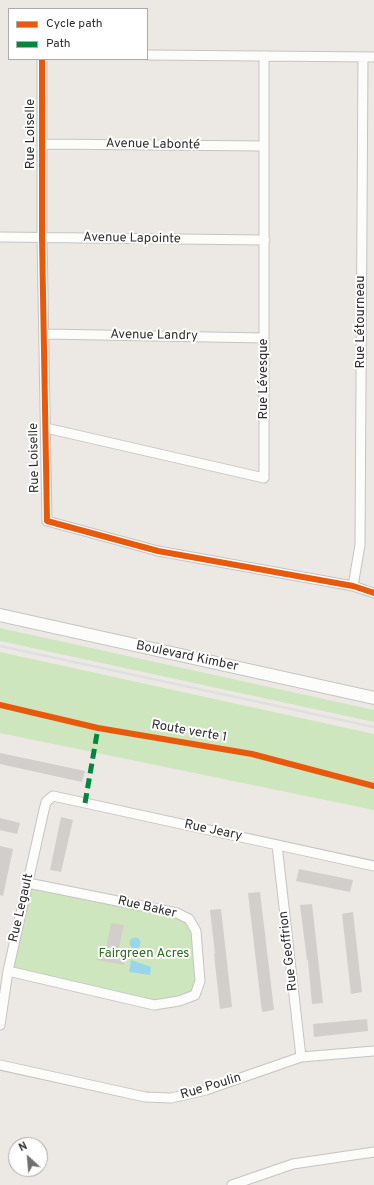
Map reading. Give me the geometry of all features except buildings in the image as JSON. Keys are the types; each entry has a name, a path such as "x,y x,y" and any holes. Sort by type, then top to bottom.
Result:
{"street":[{"path":"148,55 374,57"},
{"name":"Rue Lévesque","path":"46,428 264,478 264,56"},
{"name":"Rue Létourneau","path":"353,586 360,545 363,57"},
{"name":"Rue Loiselle","path":"42,60 42,238 47,521 158,551 353,586 374,593"},
{"name":"Avenue Labonté","path":"43,144 264,146"},
{"name":"Avenue Lapointe","path":"0,237 265,240"},
{"name":"Avenue Landry","path":"44,334 264,338"},
{"name":"Boulevard Kimber","path":"0,615 374,698"},
{"name":"Rue Jeary","path":"53,796 374,866"},
{"name":"Rue Legault","path":"0,1025 8,971 46,802 53,796"},
{"name":"Rue Geoffrion","path":"277,845 302,1057"},
{"name":"Rue Baker","path":"8,971 154,1005 179,1001 195,994 200,981 196,931 189,919 177,913 28,883"},
{"name":"Rue Poulin","path":"0,1065 145,1097 171,1098 206,1090 302,1057 374,1051"},
{"path":"232,1185 293,1164 374,1152"}],"green space":[{"path":"0,628 374,710 374,722 0,641"},
{"path":"0,652 374,734 374,810 0,733"},
{"name":"Fairgreen Acres","path":"28,883 177,913 196,931 200,981 195,995 154,1005 8,971"}],"water":[{"path":"133,938 137,938 139,939 139,947 133,948 130,945 130,941"},
{"path":"131,960 151,967 150,975 129,972"}],"railway":[{"path":"0,646 374,727"}],"marked path":[{"path":"85,803 98,728"}],"cycle path":[{"path":"42,60 42,237 47,521 158,551 353,586 374,593"},
{"name":"Route verte 1","path":"0,705 98,728 252,754 374,786"}]}
